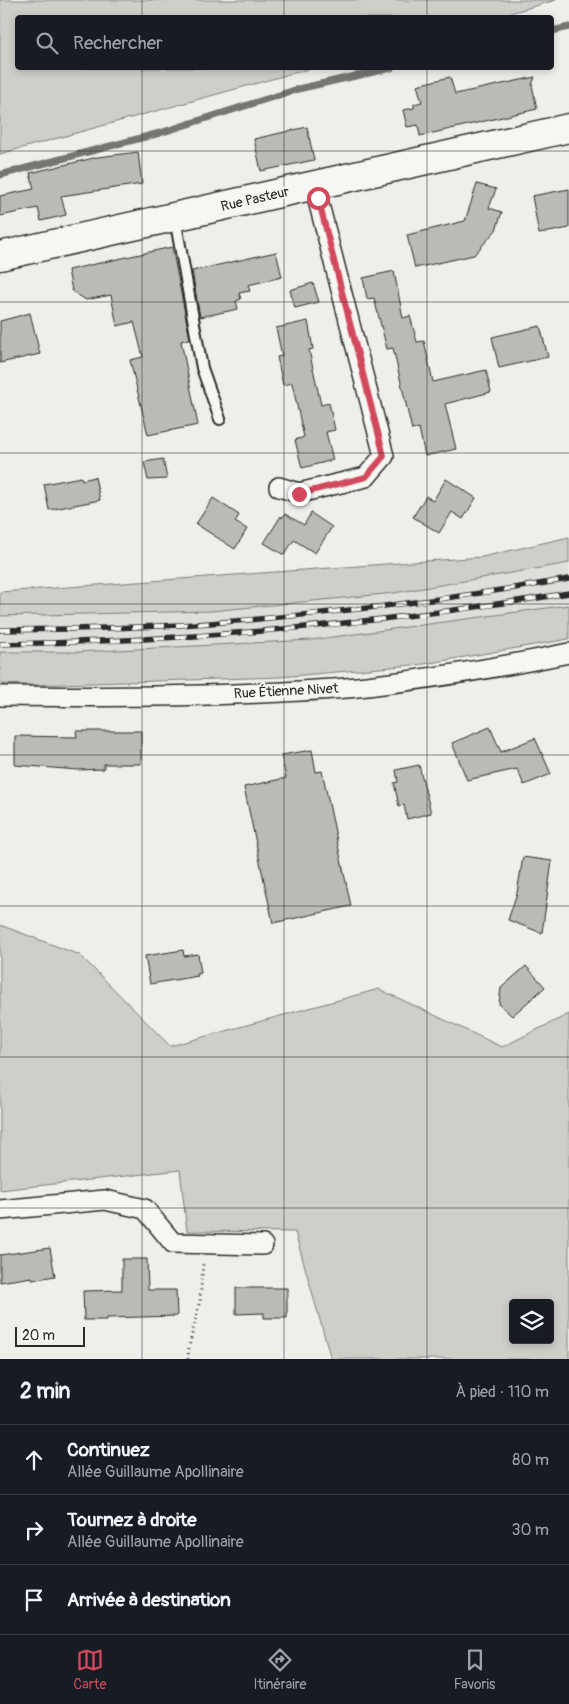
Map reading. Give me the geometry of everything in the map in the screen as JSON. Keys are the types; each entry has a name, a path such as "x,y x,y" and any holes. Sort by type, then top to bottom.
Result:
{"main road":[{"name":"Rue Pasteur","path":"0,256 569,128"}],"street":[{"path":"279,487 299,494 366,477 384,456 314,185"},
{"name":"Rue Étienne Nivet","path":"0,696 177,696 300,691 366,686 504,667 569,653"},
{"path":"0,1210 105,1200 145,1209 173,1243 263,1245"}],"lane":[{"path":"175,217 202,368 220,419"}],"path":[{"path":"188,1359 200,1300 204,1244"}],"shaded area":[{"path":"0,0 556,0 504,15 15,15 15,70 305,70 0,154"},
{"path":"569,537 569,563 394,593 211,611 0,616 0,592 482,557"},
{"path":"569,552 569,617 366,649 0,663 0,601"},
{"path":"569,605 569,639 424,664 281,677 31,685 0,684 0,652 78,652 311,640"},
{"path":"0,925 80,955 170,1046 379,989 502,1047 569,1014 569,1359 331,1359 295,1232 187,1231 180,1170 0,1190"}],"building":[{"path":"450,77 455,94 535,77 532,85 537,109 420,136 418,125 407,127 403,110 414,108 414,104 422,102 417,85"},
{"path":"307,127 314,160 261,171 254,139"},
{"path":"138,152 142,184 61,196 66,215 41,221 38,208 0,216 0,196 34,189 30,173 98,157"},
{"path":"477,184 496,189 489,208 502,212 496,230 474,255 415,268 407,235 465,221"},
{"path":"569,189 569,228 539,234 532,196"},
{"path":"172,247 190,339 181,341 198,425 148,435 130,360 143,357 134,322 117,326 111,295 86,300 72,291 68,270"},
{"path":"276,252 282,277 248,285 250,291 239,293 241,299 236,301 238,309 200,317 192,271"},
{"path":"394,271 403,318 410,316 417,342 424,341 433,382 486,370 491,392 445,404 456,449 425,456 419,428 412,430 393,348 387,349 374,298 367,299 363,278"},
{"path":"313,283 319,302 295,308 290,290"},
{"path":"30,313 40,354 0,363 0,321"},
{"path":"308,321 313,349 309,350 321,405 329,403 335,430 326,432 333,460 302,468 295,440 304,437 292,383 283,385 277,357 282,356 276,328"},
{"path":"540,326 548,357 499,368 492,337"},
{"path":"163,459 167,479 148,480 144,462"},
{"path":"81,477 82,480 95,477 100,500 49,510 44,484"},
{"path":"446,479 476,498 463,519 452,512 439,533 413,517 426,496 433,501"},
{"path":"213,498 239,515 235,522 247,529 235,549 196,524"},
{"path":"311,513 332,527 315,553 294,540 284,555 264,543 281,516 282,518 285,514 304,525"},
{"path":"490,727 501,752 535,738 551,774 524,785 517,769 467,780 452,743"},
{"path":"76,731 141,731 141,764 104,764 104,769 78,770 15,765 15,736 77,737"},
{"path":"312,750 316,772 322,771 351,906 273,923 244,787 286,778 281,755"},
{"path":"419,765 431,813 407,819 404,805 399,806 394,783 398,782 396,770"},
{"path":"523,857 552,861 542,933 508,920 517,893"},
{"path":"183,950 184,956 198,954 201,973 197,974 198,976 150,984 145,956"},
{"path":"526,966 545,987 512,1016 499,1004 501,988"},
{"path":"50,1248 55,1276 32,1280 32,1277 0,1282 0,1255"},
{"path":"122,1259 147,1259 148,1290 176,1290 177,1316 84,1320 83,1291 122,1290"},
{"path":"236,1288 287,1288 287,1318 264,1318 264,1313 236,1314"}],"waterway":[{"path":"554,31 569,27"},
{"path":"0,175 160,133 298,89 382,70"}],"railway":[{"path":"0,630 147,627 277,617 402,604 569,579"},
{"path":"0,644 143,639 285,629 427,614 569,593"}],"route":[{"path":"299,494 366,477 384,456 318,198"}]}
